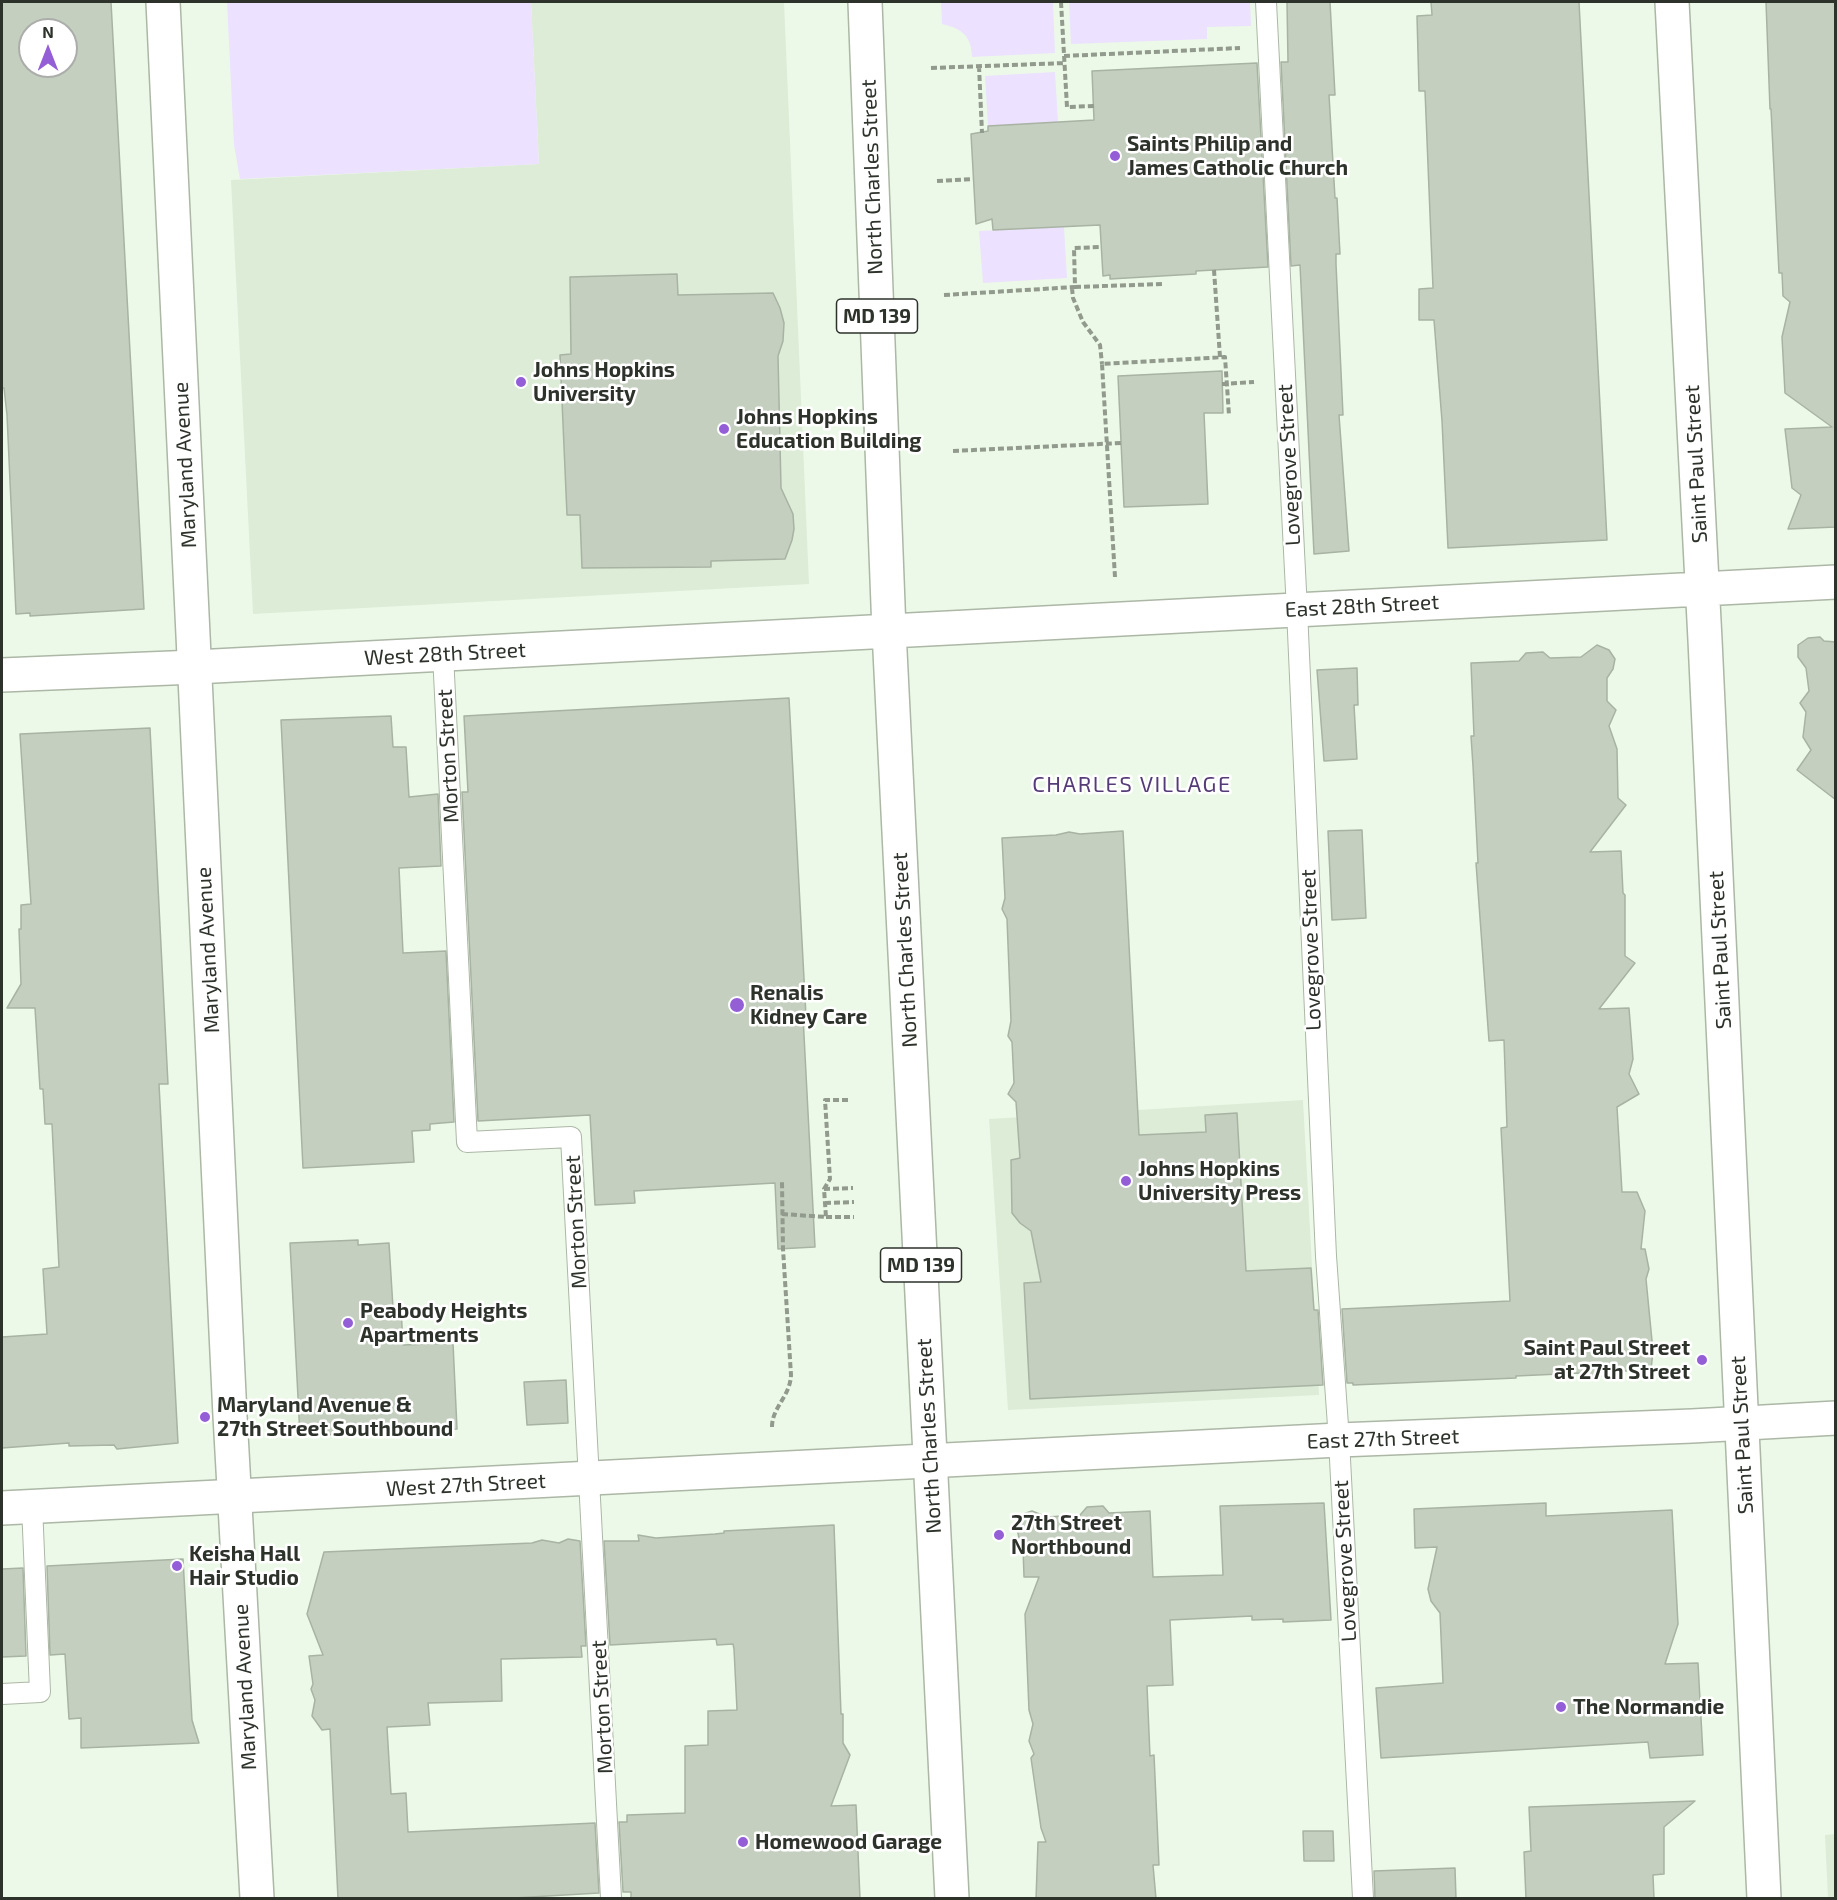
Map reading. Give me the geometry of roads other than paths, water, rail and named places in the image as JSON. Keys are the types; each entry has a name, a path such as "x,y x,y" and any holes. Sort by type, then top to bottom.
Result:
{"main road":[{"name":"Maryland Avenue","path":"164,2 256,1899"},
{"name":"North Charles Street","path":"865,2 889,630 952,1899"},
{"name":"Saint Paul Street","path":"1672,2 1764,1899"},
{"name":"East 28th Street","path":"889,630 1836,582"},
{"name":"West 28th Street","path":"2,675 889,630"},
{"name":"East 27th Street","path":"931,1462 1339,1440 1836,1418"},
{"name":"West 27th Street","path":"17,1507 931,1462"}],"lane":[{"name":"Lovegrove Street","path":"1266,2 1297,610 1326,1256 1339,1440 1363,1899"},
{"name":"Morton Street","path":"443,654 467,1142 571,1137 611,1899"},
{"path":"2,1694 40,1692 17,1507"}],"place":[{"name":"Saints Philip and James Catholic Church","path":"1115,156"},
{"name":"Johns Hopkins University","path":"521,382"},
{"name":"Johns Hopkins Education Building","path":"724,429"},
{"name":"Renalis Kidney Care","path":"737,1005"},
{"name":"Johns Hopkins University Press","path":"1126,1181"},
{"name":"Peabody Heights Apartments","path":"348,1323"},
{"name":"Saint Paul Street at 27th Street","path":"1702,1360"},
{"name":"Maryland Avenue & 27th Street Southbound","path":"205,1417"},
{"name":"27th Street Northbound","path":"999,1535"},
{"name":"Keisha Hall Hair Studio","path":"177,1566"},
{"name":"The Normandie","path":"1561,1707"},
{"name":"Homewood Garage","path":"743,1842"}],"district":[{"name":"CHARLES VILLAGE","path":"1132,785"}]}
